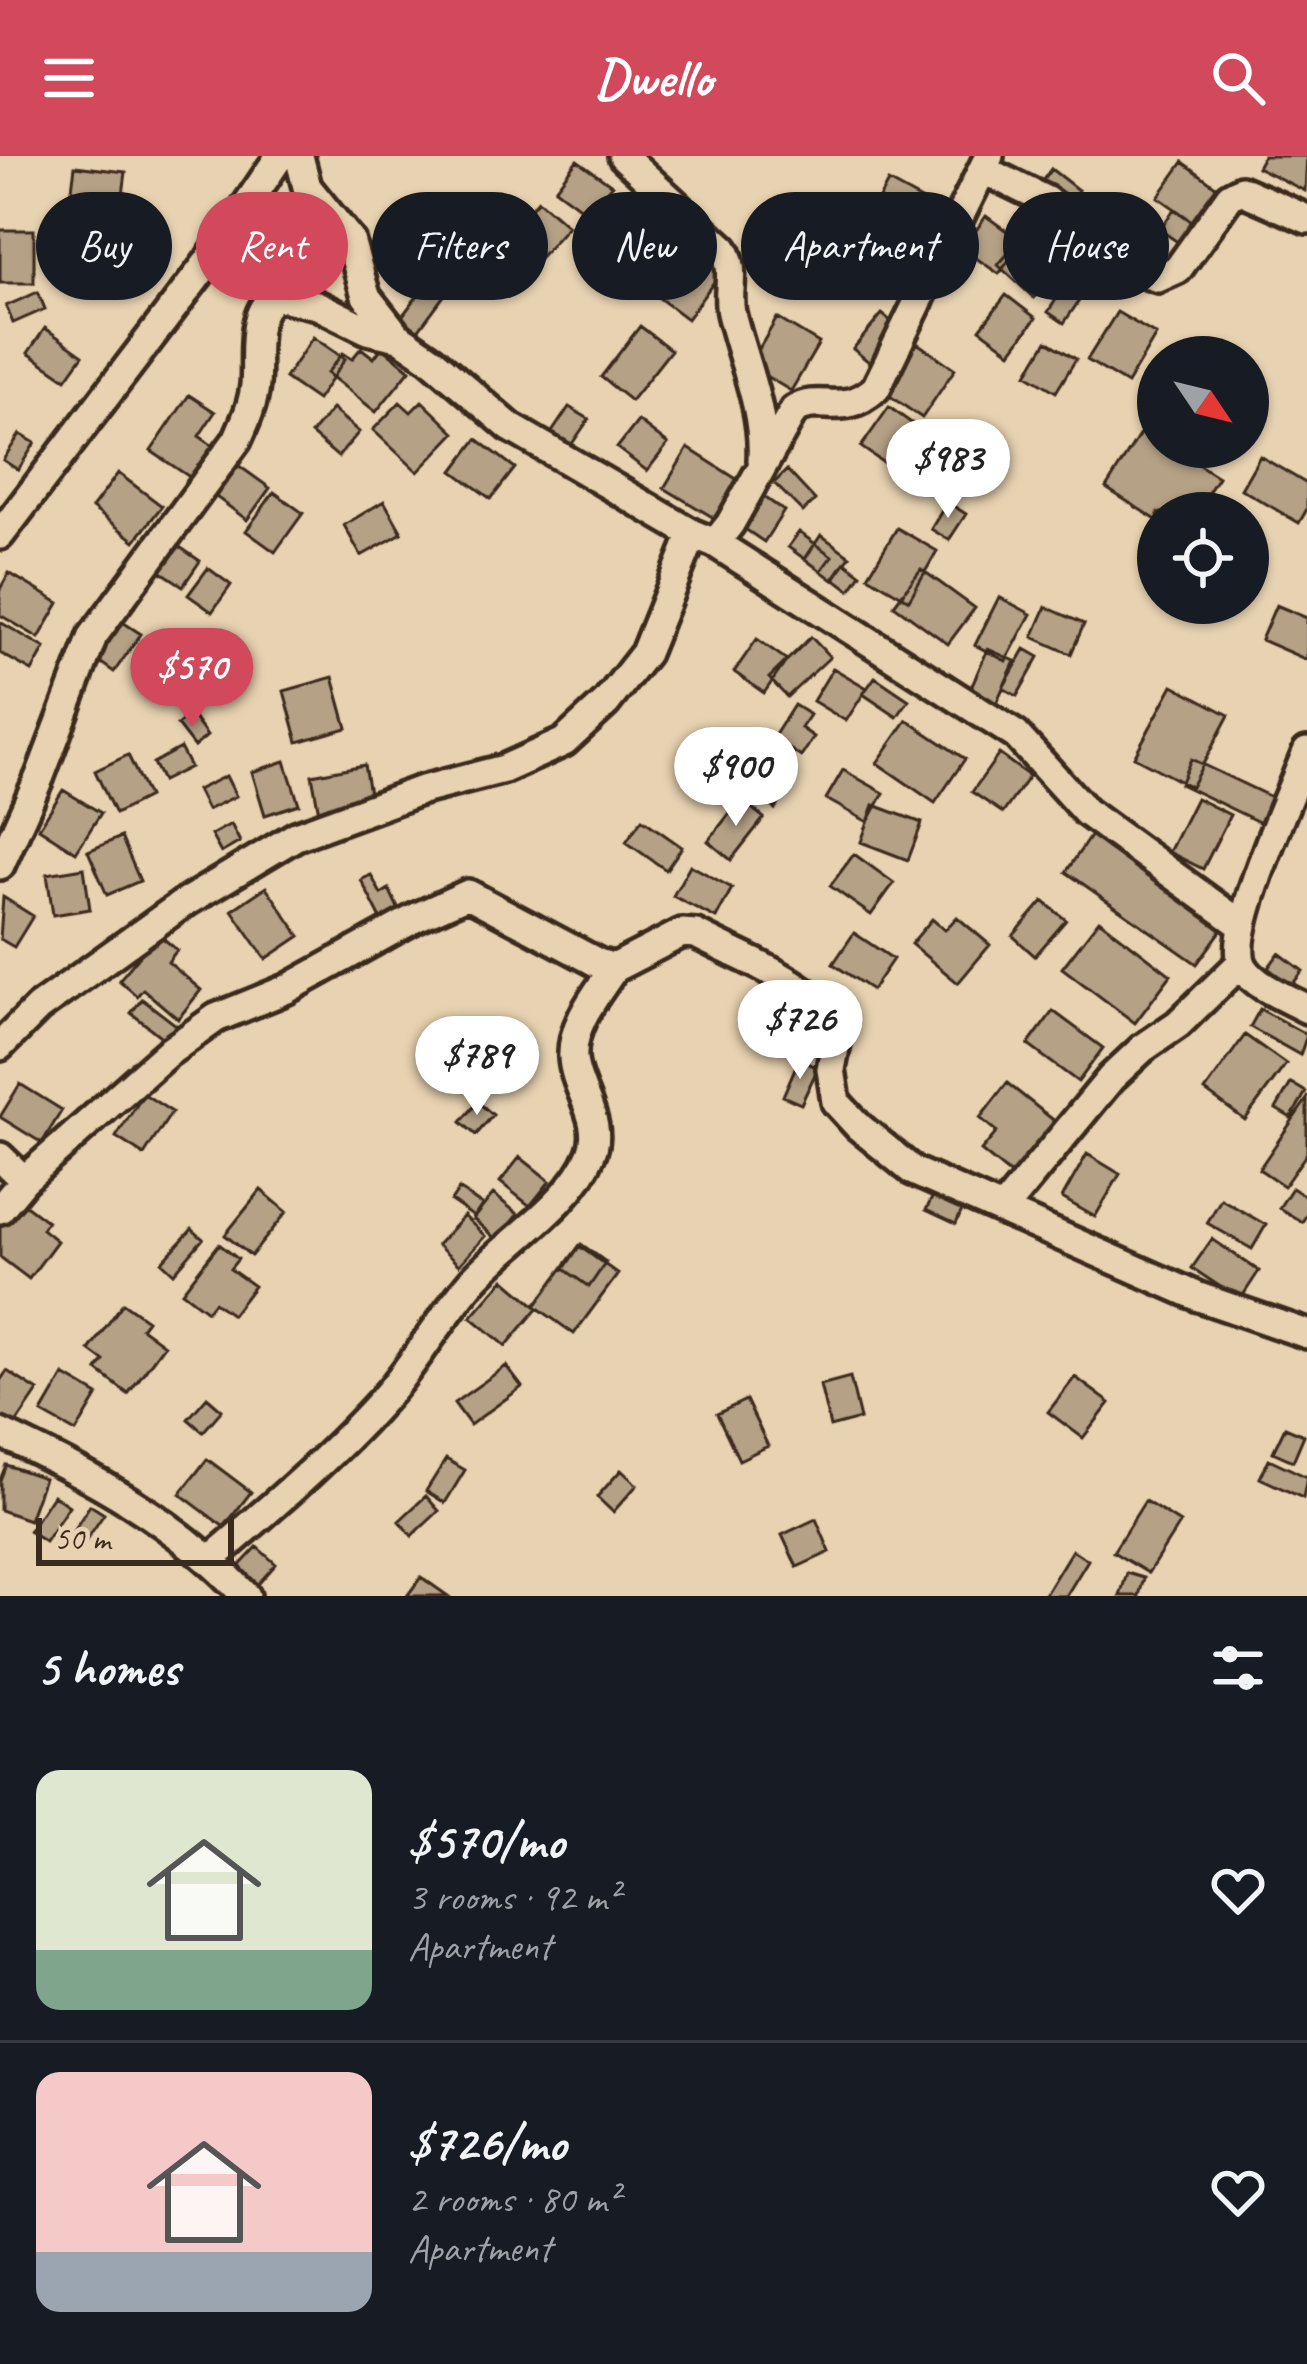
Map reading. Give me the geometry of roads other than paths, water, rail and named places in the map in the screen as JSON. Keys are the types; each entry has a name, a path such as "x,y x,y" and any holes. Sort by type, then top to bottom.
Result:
{"street":[{"path":"0,535 212,258 280,156"},
{"path":"298,156 307,187 350,240 365,296 399,337 510,427 704,539 1016,735 1086,812 1242,926"},
{"path":"623,156 724,249 733,264 730,311 760,412 762,464"},
{"path":"0,1046 38,1008 181,905 296,836 422,790 504,769 564,742 606,703 644,653 704,539 762,464 784,424 801,405 846,406 876,388 987,163 1158,278 1178,268 1230,196 1240,190 1307,219"},
{"path":"0,865 40,776 93,635 237,440 250,412 257,333 267,302 277,296 298,299 368,330 399,337"},
{"path":"1307,752 1242,926 1241,963 1255,980 1307,1009"},
{"path":"0,1209 24,1180 166,1054 216,1018 330,968 417,917 468,894 494,904 534,932 614,968"},
{"path":"211,1558 372,1411 475,1279 583,1170 594,1145 594,1130 573,1057 582,1018 614,968 682,933 696,934 789,983 828,1013 839,1027 831,1081 840,1108 913,1171 1199,1297 1307,1334"},
{"path":"1004,1208 1111,1078 1178,1024 1241,963"},
{"path":"0,1157 24,1180"},
{"path":"0,1433 115,1489 211,1558 246,1596"}]}
